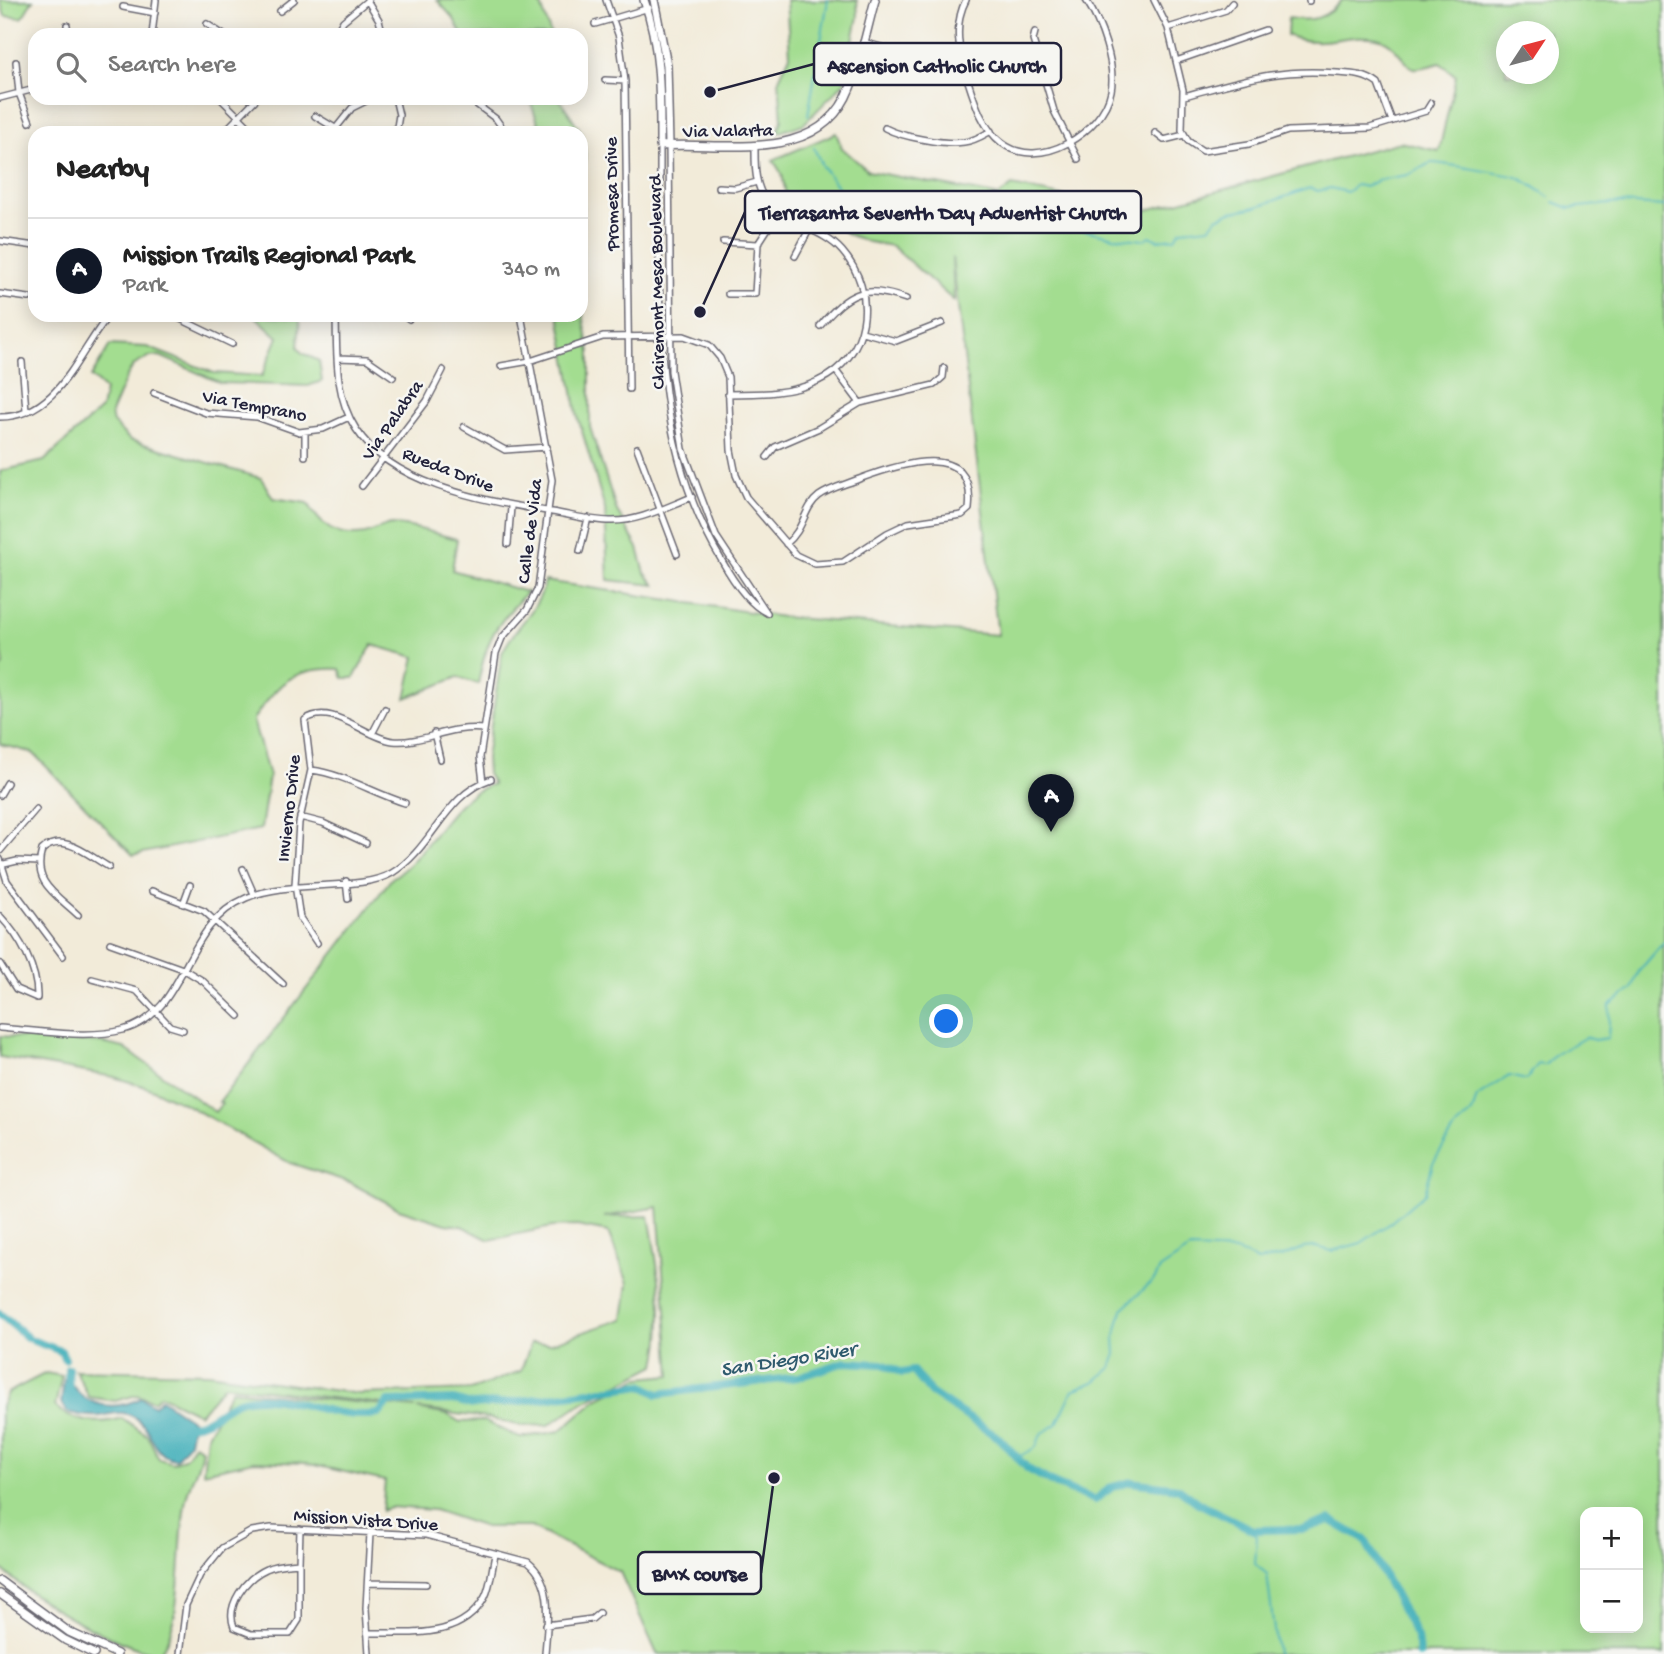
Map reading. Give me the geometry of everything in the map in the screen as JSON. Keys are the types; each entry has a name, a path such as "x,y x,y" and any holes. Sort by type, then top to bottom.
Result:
{"main road":[{"name":"Clairemont Mesa Boulevard","path":"644,0 652,5 667,65 664,146"},
{"name":"Via Valarta","path":"664,146 786,143 805,136 827,121 838,109 850,87 875,0"},
{"path":"0,1581 69,1632 117,1654"},
{"path":"0,1594 65,1640 94,1654"}],"street":[{"path":"153,28 156,0"},
{"path":"280,11 294,0"},
{"path":"339,28 343,21 368,0 381,28"},
{"name":"Promesa Drive","path":"606,0 614,20 625,80 629,389"},
{"path":"966,0 958,23 962,57 976,105 991,131 1006,146 1026,153 1045,151 1068,142 1097,120 1111,90 1110,63 1086,0"},
{"path":"1154,0 1168,28 1184,96 1181,120 1184,135 1195,147 1212,151 1288,131 1370,128 1426,111 1431,103"},
{"path":"1168,28 1226,10 1232,3"},
{"path":"595,24 614,20 652,5"},
{"path":"124,7 155,13"},
{"path":"208,24 214,28"},
{"path":"1176,61 1265,30"},
{"path":"1035,32 1034,40 1049,98 1078,159"},
{"path":"863,42 928,60 962,57"},
{"path":"16,62 19,93 30,122"},
{"path":"1184,96 1272,72 1302,70 1360,75 1378,84 1392,121"},
{"path":"605,80 625,80"},
{"path":"0,99 28,91"},
{"path":"227,105 248,126"},
{"path":"230,126 250,105"},
{"path":"337,126 352,108 358,105"},
{"path":"397,105 398,126"},
{"path":"477,105 501,126"},
{"path":"315,116 327,126"},
{"path":"885,128 896,134 956,142 966,142 991,131"},
{"path":"1155,133 1164,141 1184,135"},
{"path":"728,394 768,393 801,386 818,381 836,371 852,355 866,314 864,294 857,273 845,254 829,239 778,214 765,200 757,182 755,145"},
{"name":"Clairemont Mesa Boulevard","path":"664,146 674,404 683,449 698,494 722,548 767,613 758,608 726,569 690,498 674,451 665,405 662,336 664,146"},
{"path":"718,187 735,188 757,182"},
{"path":"728,294 755,294 758,244 778,214"},
{"path":"795,256 810,228"},
{"path":"0,241 28,245"},
{"path":"723,242 758,244"},
{"path":"820,326 843,299 882,291 906,299"},
{"path":"0,294 28,298"},
{"path":"0,417 12,417 53,396 68,379 79,355 104,322"},
{"path":"186,322 232,344"},
{"name":"Rueda Drive","path":"336,322 340,391 349,417 365,441 384,459 408,473 483,501 588,518 625,520 698,494"},
{"name":"Calle de Vida","path":"483,782 480,757 496,653 502,638 527,610 538,588 550,511 552,480 522,322"},
{"path":"862,332 896,341 942,323"},
{"path":"501,366 530,361 603,337 671,336 694,338 709,345 725,368 731,450 736,475 756,512 786,544 807,561 828,565 843,562 887,533 926,519 962,515 967,512 969,504 968,483 954,466 939,462 909,464 883,470 820,495 809,508 801,529 786,544"},
{"path":"338,359 367,359 393,377"},
{"path":"22,362 26,410"},
{"path":"768,457 775,447 819,428 860,403 934,385 943,377 944,368"},
{"name":"Via Palabra","path":"362,486 427,401 443,370"},
{"path":"836,371 860,403"},
{"name":"Via Temprano","path":"155,393 206,413 257,417 291,430 305,432 323,429 349,417"},
{"path":"464,427 505,450 547,447"},
{"path":"305,432 305,456"},
{"path":"637,448 677,554"},
{"path":"508,544 511,507"},
{"path":"580,551 588,518"},
{"path":"385,709 372,734 394,741 468,727 484,729"},
{"name":"Invierno Drive","path":"317,943 300,918 295,885 300,817 311,769 304,725 310,716 333,716 372,734"},
{"path":"435,733 440,759"},
{"path":"311,769 337,775 372,793 405,803"},
{"path":"0,1028 115,1032 140,1024 157,1011 200,936 215,919 254,894 295,885 372,880 400,867 457,799 491,779"},
{"path":"0,795 7,783"},
{"path":"0,851 36,809"},
{"path":"300,817 323,823 366,843"},
{"path":"78,915 42,881 39,862 42,850 57,842 67,843 109,867"},
{"path":"0,859 7,881 63,956"},
{"path":"0,865 17,861 39,862"},
{"path":"243,869 254,894"},
{"path":"346,881 348,899"},
{"path":"183,904 190,885"},
{"path":"152,891 204,911 283,984"},
{"path":"0,916 33,966 38,981 37,998 16,989 0,964"},
{"path":"110,943 183,969 203,981 239,1016"},
{"path":"92,979 137,991 170,1026 183,1030"},
{"name":"Mission Vista Drive","path":"180,1654 186,1605 200,1575 222,1548 238,1536 262,1529 442,1538 527,1562 542,1577 547,1595 545,1654"},
{"path":"299,1563 269,1567 251,1580 232,1609 234,1627 240,1632 251,1634 290,1634 299,1620 300,1529"},
{"path":"369,1654 367,1633 370,1533"},
{"path":"367,1633 437,1632 457,1625 472,1614 485,1597 495,1555"},
{"path":"369,1583 425,1584"},
{"path":"546,1625 592,1619 599,1613"}],"green space":[{"path":"0,0 33,0 22,18 5,16"},
{"path":"437,0 531,0 541,5 549,28 458,28"},
{"path":"786,0 857,0 858,17 844,83 804,124 777,133 782,120 779,79 790,55"},
{"path":"1342,0 1664,0 1664,1654 657,1654 620,1572 531,1527 485,1527 434,1510 389,1507 382,1511 385,1481 305,1463 254,1461 203,1472 207,1435 231,1390 415,1408 224,1385 199,1414 160,1395 154,1401 137,1395 115,1401 89,1397 75,1370 208,1373 359,1394 471,1390 521,1371 531,1343 551,1343 623,1319 628,1283 608,1232 577,1226 552,1227 489,1240 462,1226 446,1224 399,1209 349,1182 290,1163 185,1104 149,1088 114,1077 0,1057 0,1036 102,1043 124,1048 215,1112 222,1103 219,1102 392,878 418,855 463,801 493,784 487,774 486,758 502,653 532,610 545,581 782,617 998,635 952,257 954,301 892,246 868,242 850,235 786,196 782,174 773,160 836,133 842,148 868,171 996,195 967,219 1012,186 1140,212 1400,142 1439,151 1456,76 1440,63 1413,68 1396,49 1377,38 1311,41 1287,35 1288,18 1318,18","holes":["658,1207 671,1375 639,1378 597,1399 560,1431 520,1438 484,1421 460,1422 448,1415 417,1409 487,1418 522,1426 549,1425 580,1404 656,1365 661,1309 649,1216 604,1217"]},
{"path":"532,105 564,105 577,126 539,126"},
{"path":"262,322 300,322 298,347 302,353 319,361 322,381 308,386 221,383 160,356 149,357 133,366 125,380 111,413 113,423 130,440 261,478 273,498 308,503 324,524 338,532 365,534 400,525 457,539 452,570 527,592 494,633 478,684 458,677 406,698 415,657 372,645 354,678 343,678 340,669 324,669 310,671 288,680 270,696 253,720 269,776 261,829 133,855 33,753 0,744 0,668 4,664 0,642 0,471 44,461 101,409 105,390 91,377 110,345 147,347 214,373 262,376 278,337"},
{"path":"560,322 584,322 590,352 590,427 616,509 638,548 645,573 655,585 608,580 605,509 577,414"},
{"path":"46,1373 62,1376 55,1406 69,1416 95,1422 122,1418 148,1436 159,1459 173,1463 186,1457 194,1444 202,1449 184,1512 173,1623 167,1641 158,1654 119,1641 74,1620 32,1593 0,1567 1,1406 7,1393"}],"water":[{"path":"64,1380 69,1380 75,1389 91,1401 110,1406 141,1398 154,1406 161,1399 193,1421 189,1442 176,1459 167,1457 136,1418 117,1413 92,1416 67,1412 61,1403"}],"waterway":[{"path":"808,115 828,0"},
{"path":"814,148 822,166 840,190 876,196 897,194 910,200 931,200 943,207 1030,222 1055,223 1114,237 1144,240 1150,236 1158,240 1175,238 1181,230 1209,227 1217,218 1231,212 1256,207 1310,188 1318,191 1330,188 1347,192 1356,185 1366,187 1380,180 1407,175 1431,163 1517,177 1549,197"},
{"path":"1554,202 1569,208 1620,203 1664,206"},
{"path":"1018,1457 1036,1447 1041,1434 1057,1424 1073,1390 1094,1382 1111,1368 1116,1354 1115,1338 1122,1309 1155,1279 1160,1269 1190,1249 1236,1251 1258,1261 1281,1257 1304,1248 1316,1247 1332,1251 1361,1243 1425,1193 1433,1163 1456,1127 1472,1113 1477,1097 1509,1076 1526,1080 1538,1064 1545,1065 1554,1055 1586,1037 1594,1040 1608,1038 1610,1005 1632,989 1639,971 1664,942"},
{"name":"San Diego River","path":"0,1314 28,1338"},
{"name":"San Diego River","path":"34,1341 61,1351 65,1359"},
{"name":"San Diego River","path":"183,1424 192,1425 208,1420 230,1405 247,1399 279,1399 344,1414 361,1415 379,1414 388,1402 454,1400 472,1405 506,1403 642,1385 658,1394 798,1377 845,1362 883,1364 902,1373 913,1371 931,1393 999,1438 1028,1469 1055,1484 1095,1500 1112,1487 1131,1482 1178,1488 1198,1503 1253,1530 1304,1529 1330,1520 1365,1540 1417,1637 1419,1654"},
{"name":"San Diego River","path":"68,1369 69,1390"},
{"path":"1253,1530 1257,1536 1255,1564 1267,1574 1277,1654"}],"place":[{"name":"Ascension Catholic Church","path":"710,92"},
{"name":"Tierrasanta Seventh Day Adventist Church","path":"700,312"},
{"name":"Mission Trails Regional Park","path":"1051,832"},
{"name":"BMX course","path":"774,1478"}]}
